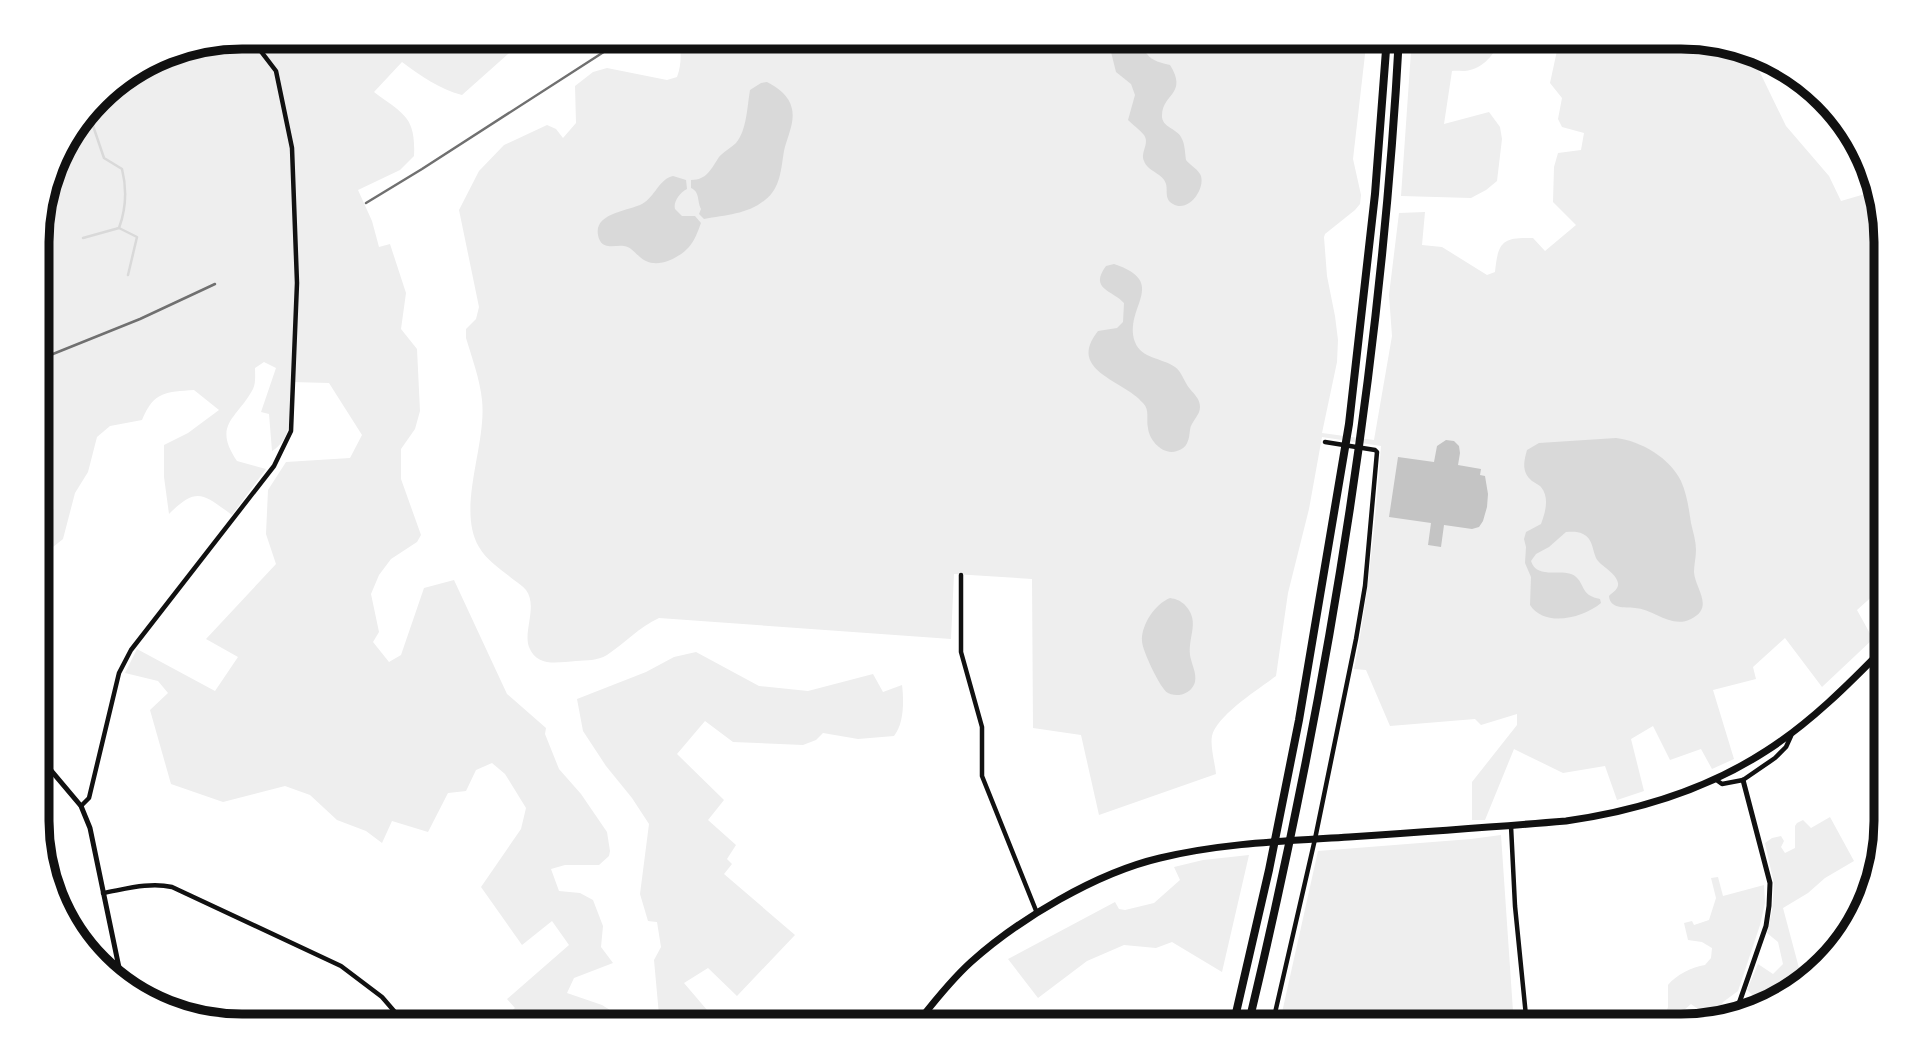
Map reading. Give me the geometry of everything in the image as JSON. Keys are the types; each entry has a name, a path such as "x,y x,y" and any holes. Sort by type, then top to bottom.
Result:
{"highway":[{"path":"1236,1014 1290,768 1349,424 1375,194 1386,49"},
{"path":"1251,1014 1317,711 1363,426 1388,195 1398,49"},
{"path":"924,1014 971,962 1037,913 1139,864 1218,848 1262,843 1566,821 1657,801 1715,779 1763,753 1822,708 1874,659"}],"street":[{"path":"81,806 89,798 119,673 131,650 274,466 291,431 297,284 292,148 276,71 259,49"},
{"path":"1275,1014 1315,839 1356,639 1365,586 1377,452 1325,442"},
{"path":"961,575 961,652 982,727 982,776 1037,913"},
{"path":"1715,779 1722,784 1743,780 1775,758 1786,747 1792,732"},
{"path":"49,768 81,806 90,828 119,969"},
{"path":"1738,1005 1766,926 1770,883 1743,780"},
{"path":"1511,825 1515,906 1526,1014"},
{"path":"103,893 147,886 172,887 341,966 382,997 397,1014"}],"shaded area":[{"path":"242,49 514,49 462,95 438,86 402,62 374,92 406,117 413,132 414,156 400,170 358,190 372,221 379,247 390,244 406,293 401,329 417,349 420,411 415,429 401,449 401,479 421,535 417,542 391,559 379,575 371,594 379,632 373,642 389,662 401,655 424,588 454,580 507,694 546,728 545,734 559,769 581,794 607,832 609,856 599,865 565,865 551,869 559,891 580,893 593,900 603,926 601,947 613,963 574,978 567,993 602,1005 612,1014 508,1014 515,1008 507,999 569,945 552,921 522,945 481,887 521,829 526,808 505,774 492,763 476,770 466,791 448,793 428,832 392,821 382,843 366,831 337,820 310,795 285,786 223,802 171,784 150,710 168,693 158,681 125,673 137,649 215,691 238,657 206,639 276,564 266,534 268,490 286,462 350,458 362,435 329,383 291,382 288,430 285,438 272,451 269,414 261,412 276,368 264,362 255,368 253,389 230,422 227,438 237,461 266,469 232,515 200,496 187,499 169,514 164,477 164,445 188,433 219,410 194,390 176,391 156,398 142,420 110,426 97,437 88,472 75,493 63,539 49,550 51,217 64,168 75,145 97,115 115,97 145,75 180,59 204,53"},
{"path":"680,49 1366,49 1353,159 1361,195 1360,204 1324,237 1327,276 1338,340 1337,362 1322,433 1374,440 1392,336 1389,295 1399,213 1425,212 1422,245 1442,247 1487,275 1495,272 1500,248 1508,240 1533,238 1545,251 1576,225 1553,202 1554,167 1558,153 1581,150 1584,133 1562,127 1558,119 1562,98 1550,83 1557,49 1681,49 1731,56 1756,65 1786,126 1829,176 1841,201 1865,194 1866,189 1870,204 1874,229 1874,595 1857,610 1873,639 1822,687 1785,638 1753,667 1756,679 1713,690 1734,759 1712,769 1701,749 1670,760 1653,726 1631,739 1644,791 1617,800 1605,766 1563,773 1514,749 1485,820 1472,820 1472,782 1517,725 1517,714 1481,725 1475,719 1390,726 1366,670 1354,669 1368,586 1381,446 1322,437 1309,509 1288,593 1276,676 1240,703 1215,728 1212,750 1216,774 1099,815 1081,735 1033,728 1032,579 954,574 951,639 659,618 599,658 556,663 543,661 533,654 529,647 531,603 526,590 486,557 473,531 471,495 480,436 482,400 466,329 476,319 479,307 459,210 479,171 504,145 547,125 556,129 563,138 576,123 575,86 593,72 607,68 667,80 677,77"},
{"path":"1114,49 1144,49 1152,58 1170,65 1175,75 1176,88 1163,108 1162,119 1180,135 1186,160 1201,176 1198,193 1190,203 1179,206 1168,200 1164,180 1144,161 1146,138 1128,120 1135,95 1131,84 1116,72 1111,52"},
{"path":"1411,49 1496,49 1481,66 1468,71 1452,71 1444,124 1489,112 1500,127 1502,139 1497,181 1471,198 1401,196"},
{"path":"767,82 786,96 793,114 777,184 770,195 758,205 736,213 704,219 699,214 701,209 697,194 691,188 691,180 705,176 721,155 740,138 750,90"},
{"path":"673,176 686,180 687,189 678,197 675,209 682,216 695,216 701,223 685,251 675,258 651,263 627,247 608,246 601,242 598,228 606,217 642,204 664,181"},
{"path":"1114,264 1130,271 1139,279 1142,288 1133,329 1138,348 1177,369 1199,402 1200,410 1191,427 1187,443 1177,451 1167,451 1154,442 1147,425 1145,406 1134,395 1101,373 1089,356 1090,345 1098,331 1117,328 1123,322 1124,303 1104,288 1100,280 1106,266"},
{"path":"1616,438 1654,452 1670,465 1681,481 1695,540 1695,578 1703,603 1702,609 1691,619 1676,622 1642,609 1612,603 1609,596 1618,587 1617,579 1596,558 1589,539 1576,532 1566,532 1536,554 1531,561 1534,567 1543,572 1575,576 1586,593 1600,599 1601,603 1584,613 1564,618 1545,616 1530,605 1531,577 1525,563 1524,539 1526,532 1541,524 1546,501 1541,486 1526,474 1524,462 1527,450 1539,443"},
{"path":"1170,598 1184,604 1193,622 1190,655 1195,682 1189,691 1179,695 1168,693 1161,685 1148,661 1142,641 1150,616 1159,605"},
{"path":"696,652 759,686 808,691 873,674 883,692 902,685 903,712 894,736 858,739 823,733 816,740 803,745 733,742 705,721 677,754 724,800 708,820 736,845 727,859 732,864 724,874 795,935 737,996 708,968 684,983 710,1014 659,1014 654,960 661,947 657,922 648,921 640,894 649,824 583,731 577,699 646,672 674,657"},
{"path":"1830,817 1854,861 1783,908 1800,972 1756,998 1747,990 1758,964 1773,974 1783,964 1778,942 1767,933 1774,884 1765,843 1781,836 1784,841 1781,847 1785,853 1795,848 1797,823 1803,820 1811,828"},
{"path":"1501,835 1513,1014 1340,1014 1335,1011 1327,1014 1282,1014 1318,851"},
{"path":"1249,855 1222,972 1172,942 1156,948 1124,945 1087,961 1038,998 1008,959 1115,902 1119,909 1125,910 1154,903 1180,880 1174,867 1203,860"},
{"path":"1718,877 1723,896 1764,885 1765,903 1760,925 1738,991 1723,1002 1719,1010 1702,1013 1691,1004 1679,1014 1666,1014 1668,985 1685,972 1705,965 1711,958 1712,948 1702,942 1688,940 1684,923 1692,921 1694,925 1709,920 1716,898 1711,878"}],"building":[{"path":"1446,440 1454,441 1459,446 1458,465 1481,469 1480,475 1485,476 1488,494 1487,507 1479,527 1472,529 1444,525 1441,547 1428,545 1431,523 1389,517 1398,457 1434,462 1437,446"}],"waterway":[{"path":"92,122 104,158 122,169 125,199 119,228 137,237 128,275"},
{"path":"83,238 119,228"}],"railway":[{"path":"366,203 608,49"},
{"path":"49,356 140,319 215,284"}]}
